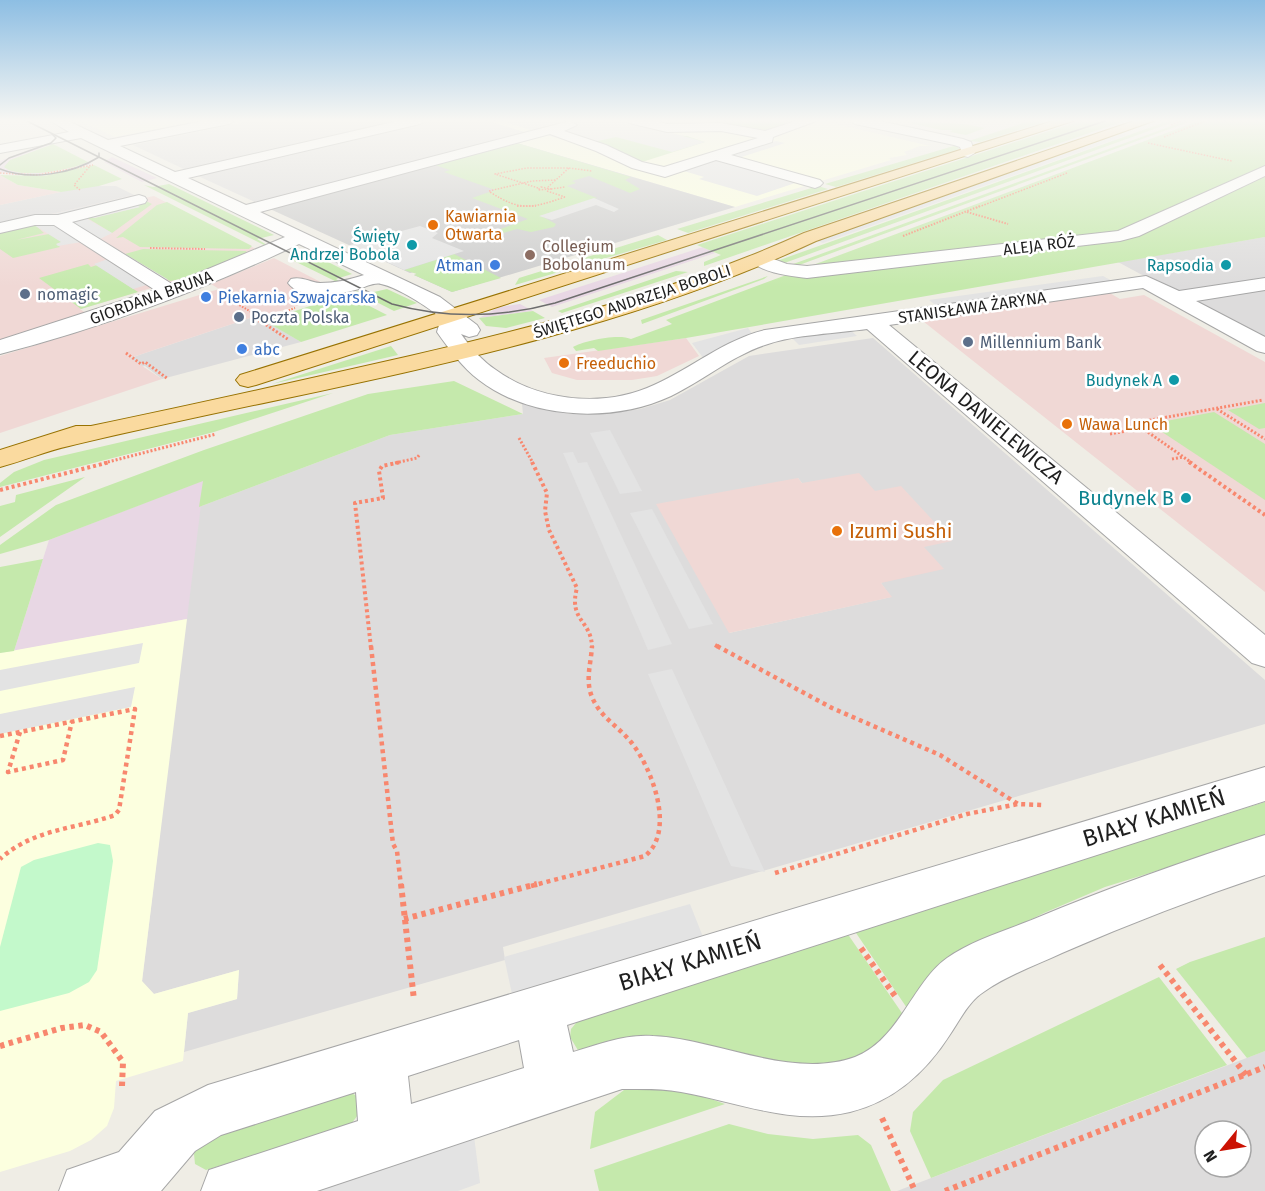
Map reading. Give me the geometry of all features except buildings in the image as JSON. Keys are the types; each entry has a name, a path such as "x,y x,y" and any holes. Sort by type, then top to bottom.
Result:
{"main road":[{"name":"ŚWIĘTEGO ANDRZEJA BOBOLI","path":"0,459 896,176"},
{"name":"ŚWIĘTEGO ANDRZEJA BOBOLI","path":"64,439 272,395 486,345 599,315 760,260 810,237 988,176"}],"street":[{"path":"170,176 433,301 454,317"},
{"path":"173,177 179,176"},
{"path":"244,211 379,176"},
{"path":"788,176 815,183"},
{"name":"ALEJA RÓŻ","path":"760,260 800,272 825,271 1127,234 1253,176"},
{"path":"0,228 35,220 58,220 139,200"},
{"path":"58,220 170,291"},
{"name":"GIORDANA BRUNA","path":"0,347 136,304 299,237"},
{"path":"320,247 282,258 274,263 286,276 307,288 339,287 381,276"},
{"name":"STANISŁAWA ŻARYNA","path":"675,383 610,391 565,387 542,381 518,371 454,317 449,322 448,332 462,350 495,381 529,396 562,403 597,405 645,398 675,383 744,345 765,337 1146,282 1265,346"},
{"path":"1174,298 1265,284"},
{"path":"0,338 99,308 136,304"},
{"name":"LEONA DANIELEWICZA","path":"871,321 1265,654"},
{"name":"BIAŁY KAMIEŃ","path":"128,1186 175,1131 208,1112 1265,784"},
{"path":"230,1191 622,1063 659,1061 680,1064 772,1088 812,1091 867,1080 881,1072 908,1049 921,1034 953,986 978,967 1142,896 1265,855"},
{"path":"538,1009 554,1084"},
{"path":"379,1059 388,1138"}],"path":[{"path":"80,190 74,185 82,176"},
{"path":"500,176 522,183 538,188 539,190 565,197 526,210 507,204 489,191 522,183 556,180"},
{"path":"546,191 561,176"},
{"path":"902,236 1061,176"},
{"path":"538,188 565,188"},
{"path":"142,248 209,249"},
{"path":"218,292 258,316 255,319 284,337"},
{"path":"258,321 267,318"},
{"path":"126,353 141,364 145,362 168,379"},
{"path":"1142,428 1145,421 1263,400"},
{"path":"1217,408 1264,437"},
{"path":"1110,434 1142,428 1265,515"},
{"path":"404,919 645,856 654,847 660,832 658,806 650,776 641,756 629,740 600,714 590,694 586,672 593,643 590,631 582,624 574,610 573,600 577,588 549,530 545,511 547,493 539,472 519,438"},
{"path":"414,1000 397,851 393,844 355,503 383,498 379,471 382,466 417,458 420,454"},
{"path":"1172,459 1184,457"},
{"path":"715,645 770,677 822,703 875,728 928,749 990,784 1018,804"},
{"path":"0,736 135,709 119,810 108,818 36,834 15,845 0,859"},
{"path":"20,732 9,772 63,760 72,721"},
{"path":"775,873 967,814 1018,804 1041,805"},
{"path":"838,916 921,1034"},
{"path":"1161,965 1246,1075"},
{"path":"0,1046 62,1028 85,1025 101,1032 123,1062 122,1086"},
{"path":"945,1191 1265,1067"},
{"path":"881,1116 915,1191"}],"shaded area":[{"path":"0,176 18,185 61,192 0,205"},
{"path":"130,176 152,176 157,178 142,182"},
{"path":"198,176 200,176 362,176 257,203"},
{"path":"395,176 628,176 735,207 452,292 414,275 417,274 414,272 410,273 270,209"},
{"path":"628,176 839,176 735,207"},
{"path":"699,176 781,176 801,181 757,196 699,179 704,177"},
{"path":"1003,176 1013,176 823,243 817,241"},
{"path":"88,186 116,186 134,195 0,226 0,205"},
{"path":"134,195 140,199 154,196 256,249 182,279 80,309 87,314 0,340 0,226"},
{"path":"134,195 146,201 136,204 140,207 94,218 89,215 84,217 112,233 100,239 167,279 133,289 94,264 108,259 81,242 58,246 56,244 61,242 26,220"},
{"path":"594,198 619,209 614,212 596,205 552,220 539,216"},
{"path":"420,226 438,233 432,238 464,251 404,270 350,245"},
{"path":"1265,237 1265,341 1118,262"},
{"path":"703,247 715,253 552,307 539,300"},
{"path":"274,258 340,292 265,316 262,314 130,358 162,379 0,433 0,356 219,289 211,284"},
{"path":"1103,276 1114,282 938,307 929,300"},
{"path":"1108,292 1120,299 1144,295 1265,362 1265,592 919,318"},
{"path":"520,304 533,311 479,318 499,307"},
{"path":"262,314 265,316 261,318 301,342 162,379 130,358"},
{"path":"748,328 753,335 704,359 692,343"},
{"path":"849,329 857,336 799,345 791,337"},
{"path":"686,338 699,356 657,376 632,380 577,380 552,373 544,358"},
{"path":"873,338 1265,680 1265,724 503,947 505,960 184,1052 188,1013 237,999 239,970 154,994 142,982 199,507 390,435 523,414 522,404 571,414 606,414 640,409 670,400 749,356","holes":["798,478 802,483 875,491 952,540 924,546 881,583 891,597 729,633"]},
{"path":"610,430 642,491 620,494 590,433"},
{"path":"573,452 578,463 587,462 672,644 648,650 563,453"},
{"path":"859,473 875,491 901,486 952,541 924,547 944,569 881,583 892,597 729,633 656,504 798,478 802,483"},
{"path":"204,480 187,619 14,651 49,540"},
{"path":"652,509 713,624 689,629 630,513"},
{"path":"187,619 142,981 154,994 239,970 237,999 188,1013 183,1061 116,1081 114,1108 107,1126 91,1140 70,1151 0,1172 0,653"},
{"path":"143,643 139,663 0,691 0,670"},
{"path":"672,669 765,872 731,866 648,674"},
{"path":"135,687 131,707 0,734 0,714"},
{"path":"690,904 703,937 512,994 504,957"},
{"path":"1265,1051 1265,1191 897,1191"},
{"path":"474,1136 480,1183 458,1191 310,1191"}],"green space":[{"path":"1,176 115,176 122,179 99,186 61,192 18,185"},
{"path":"454,176 626,176 631,177 625,180 640,189 630,193 589,176 572,181 576,183 567,186 597,198 541,216 556,224 554,227 531,232 517,229 503,233 495,231 528,219 472,198 495,190"},
{"path":"853,176 873,176 836,187 825,184"},
{"path":"911,176 966,176 704,266 704,262 721,255 697,245"},
{"path":"1016,176 1026,176 779,265 774,262"},
{"path":"1036,176 1043,176 791,268 785,267"},
{"path":"1052,176 1265,176 1265,237 686,338 598,351 594,348 576,351 573,347 601,338 631,339 672,324 666,320"},
{"path":"169,184 274,235 257,239 266,246 144,185 153,187"},
{"path":"818,186 828,189 688,233 677,229"},
{"path":"146,201 152,204 112,233 84,216 89,215 94,218 139,207 135,204"},
{"path":"167,202 252,246 249,249 140,247 123,237 116,238 157,205"},
{"path":"34,224 44,233 16,240 49,234 62,242 57,244 60,247 13,258 0,249 0,230"},
{"path":"658,235 667,240 515,285 519,278"},
{"path":"143,249 246,251 247,253 182,279 170,281 125,254"},
{"path":"454,254 501,278 452,292 404,270"},
{"path":"314,255 352,274 336,279 342,283 339,283 290,259 298,260"},
{"path":"88,264 91,267 97,265 138,292 81,309 39,278"},
{"path":"676,271 688,272 562,313 558,311"},
{"path":"768,276 764,279 642,324 641,320"},
{"path":"351,289 365,294 387,289 417,303 394,311"},
{"path":"346,294 387,315 301,342 265,321"},
{"path":"533,311 545,318 506,328 486,326 479,318"},
{"path":"391,346 398,355 272,384"},
{"path":"454,381 523,414 390,435 199,507 203,481 49,540 0,554 0,545 56,505 204,450 368,394"},
{"path":"333,393 214,432 0,487 0,483 14,472 44,460"},
{"path":"1265,403 1265,428 1259,429 1228,410"},
{"path":"1214,412 1265,444 1265,500 1150,424"},
{"path":"85,477 0,537 0,506 15,502 16,495"},
{"path":"43,559 14,651 0,653 0,567"},
{"path":"1265,802 1265,837 1105,887 1044,913 950,959 909,1011 854,930"},
{"path":"98,843 110,845 113,861 97,970 89,982 69,993 0,1011 0,947 21,867 34,860"},
{"path":"847,933 904,1016 875,1052 852,1061 807,1069 579,1052 570,1037 571,1029 581,1017"},
{"path":"1265,937 1265,1051 1247,1058 1176,969 1190,962"},
{"path":"1159,977 1227,1065 931,1178 910,1131 913,1112 943,1080"},
{"path":"683,1089 725,1104 590,1149 595,1112 624,1090"},
{"path":"347,1091 358,1098 361,1107 348,1127 206,1170 195,1164 194,1154 203,1138"},
{"path":"729,1124 768,1134 813,1139 858,1135 871,1145 891,1191 599,1191 594,1170"}],"tram line":[{"path":"136,176 392,304 433,312 473,315 514,312 555,303 940,176"}],"place":[{"name":"Kawiarnia Otwarta","path":"433,225"},
{"name":"Święty Andrzej Bobola","path":"412,245"},
{"name":"Collegium Bobolanum","path":"530,255"},
{"name":"Atman","path":"495,265"},
{"name":"Rapsodia","path":"1226,265"},
{"name":"nomagic","path":"25,294"},
{"name":"Piekarnia Szwajcarska","path":"206,297"},
{"name":"Poczta Polska","path":"239,317"},
{"name":"Millennium Bank","path":"968,342"},
{"name":"abc","path":"242,349"},
{"name":"Freeduchio","path":"564,363"},
{"name":"Budynek A","path":"1174,380"},
{"name":"Wawa Lunch","path":"1067,424"},
{"name":"Budynek B","path":"1186,498"},
{"name":"Izumi Sushi","path":"837,531"}]}
